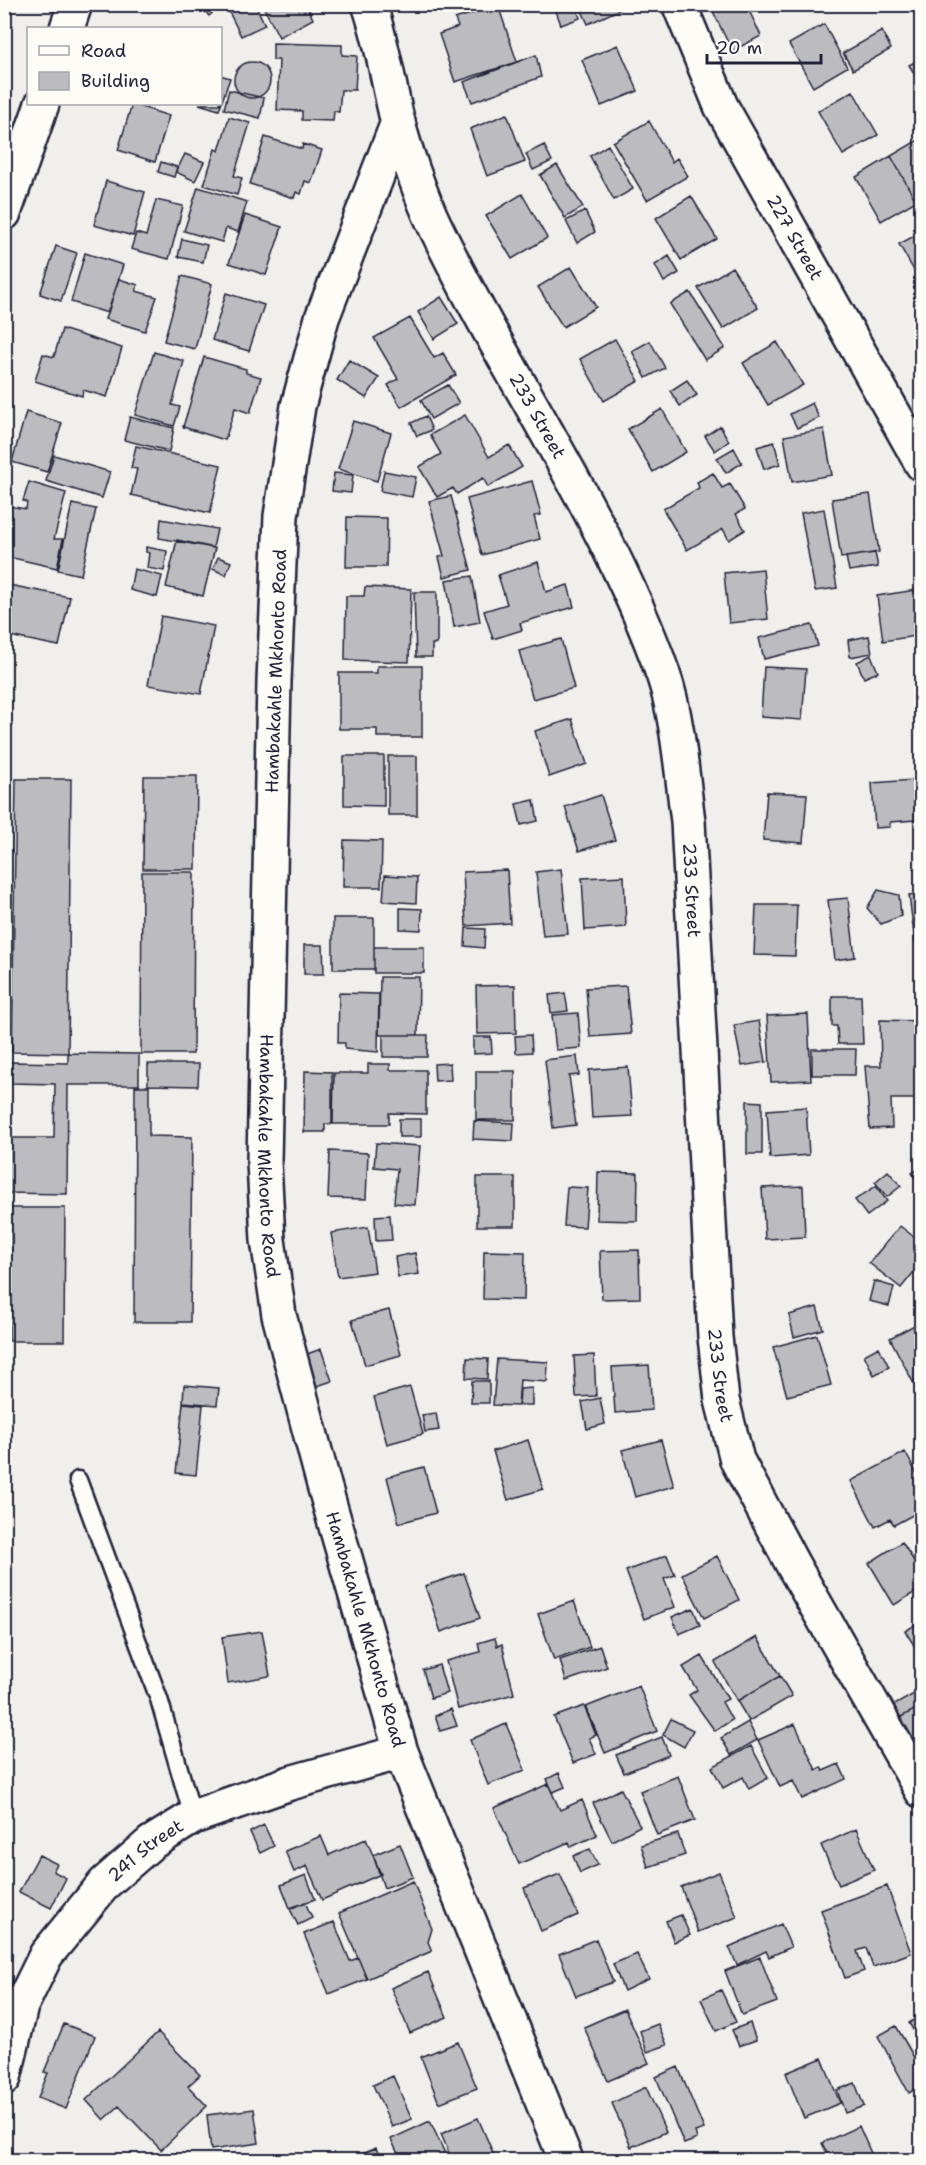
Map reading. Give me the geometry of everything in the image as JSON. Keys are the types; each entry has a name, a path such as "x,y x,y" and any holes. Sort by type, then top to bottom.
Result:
{"street":[{"path":"67,27 75,4"},
{"name":"233 Street","path":"369,4 398,122 434,224 595,521 638,611 664,676 678,747 688,821 715,1337 722,1400 737,1460 793,1565 921,1791"},
{"name":"227 Street","path":"679,4 721,105 921,464"},
{"path":"4,213 42,105"},
{"name":"Hambakahle Mkhonto Road","path":"398,122 322,318 298,406 281,516 274,681 264,1162 268,1240 279,1315 324,1485 401,1752 566,2160"},
{"name":"241 Street","path":"4,2078 21,2006 46,1955 105,1883 151,1843 193,1817 290,1783 401,1752"}],"lane":[{"path":"78,1480 159,1699 193,1817"}],"building":[{"path":"199,4 218,4 220,6 209,16"},
{"path":"225,4 255,4 265,25 241,36"},
{"path":"262,4 306,4 313,19 279,37"},
{"path":"575,4 580,18 561,25 554,5"},
{"path":"579,4 621,4 623,8 588,24"},
{"path":"746,4 761,36 732,51 710,5"},
{"path":"498,5 517,62 455,82 439,34 458,27 455,19"},
{"path":"824,24 847,67 813,87 789,44"},
{"path":"882,31 891,49 853,70 843,53"},
{"path":"273,43 342,45 342,55 357,56 355,90 341,90 339,112 334,111 333,121 302,120 302,111 277,110 279,60 273,60"},
{"path":"618,45 638,91 601,106 582,60"},
{"path":"536,55 541,77 472,102 464,82"},
{"path":"922,58 922,86 909,65"},
{"path":"252,62 264,68 270,80 264,92 252,98 240,92 234,80 240,68"},
{"path":"222,76 230,78 222,101"},
{"path":"229,90 264,98 260,118 224,109"},
{"path":"853,91 878,135 843,155 818,111"},
{"path":"132,105 169,116 155,162 118,150"},
{"path":"202,105 221,105 219,110"},
{"path":"507,114 525,162 487,176 470,129"},
{"path":"229,117 250,123 234,176 242,178 237,195 204,185 215,149 219,151"},
{"path":"649,121 672,162 677,158 688,176 647,200 613,142"},
{"path":"265,137 302,149 303,144 322,150 311,183 305,181 301,194 296,192 294,198 250,184"},
{"path":"920,139 922,198 916,201 891,156"},
{"path":"544,145 552,161 533,170 526,154"},
{"path":"608,145 633,189 614,200 590,156"},
{"path":"185,154 204,162 195,181 176,172"},
{"path":"891,156 916,201 881,221 856,177"},
{"path":"161,162 177,167 174,177 158,172"},
{"path":"557,165 583,207 565,218 540,175"},
{"path":"106,181 145,192 133,236 94,225"},
{"path":"198,187 247,202 238,232 226,228 222,242 184,231"},
{"path":"522,194 547,238 512,259 486,216"},
{"path":"691,196 717,239 681,260 656,218"},
{"path":"156,200 183,206 169,259 131,249 136,233 146,236"},
{"path":"585,211 595,232 577,243 566,221"},
{"path":"245,215 282,227 266,275 229,263"},
{"path":"922,232 922,285 899,244"},
{"path":"182,239 207,245 203,262 178,257"},
{"path":"56,246 77,253 61,301 40,294"},
{"path":"85,253 123,265 108,313 71,302"},
{"path":"669,256 679,273 664,282 655,265"},
{"path":"571,267 596,307 563,327 538,287"},
{"path":"732,267 758,308 723,329 698,288"},
{"path":"182,276 212,284 195,349 164,341"},
{"path":"119,279 138,285 136,291 157,297 145,331 105,319"},
{"path":"690,292 725,348 705,360 670,304"},
{"path":"226,293 264,305 249,351 212,340"},
{"path":"441,297 458,324 434,339 418,312"},
{"path":"410,318 434,358 443,353 456,375 401,407 388,385 398,379 374,338"},
{"path":"62,329 122,348 107,397 83,390 82,396 35,381 43,354 54,357"},
{"path":"615,339 639,381 604,401 580,359"},
{"path":"650,341 665,368 646,378 632,351"},
{"path":"777,342 803,385 768,405 743,363"},
{"path":"154,352 184,361 172,405 180,407 174,426 135,415"},
{"path":"204,357 246,369 246,373 261,377 250,413 235,408 225,440 183,427"},
{"path":"349,360 379,378 366,398 337,380"},
{"path":"687,380 697,395 680,406 670,391"},
{"path":"448,385 459,403 431,419 421,400"},
{"path":"812,403 819,418 797,428 790,414"},
{"path":"662,409 686,452 653,472 628,429"},
{"path":"26,412 62,423 47,472 12,462"},
{"path":"465,415 489,457 509,445 522,467 488,487 483,478 457,494 453,488 437,497 419,467 441,454 430,435"},
{"path":"426,416 432,430 417,436 411,423"},
{"path":"130,417 174,428 169,451 124,440"},
{"path":"353,421 391,433 377,481 338,469"},
{"path":"720,426 729,441 715,451 705,436"},
{"path":"824,429 832,475 792,482 784,436"},
{"path":"774,442 780,464 764,469 757,447"},
{"path":"136,446 221,465 210,513 131,495 137,469 131,468"},
{"path":"734,448 742,463 726,473 717,458"},
{"path":"54,455 110,472 102,498 46,481"},
{"path":"384,471 416,477 412,497 380,491"},
{"path":"334,473 353,475 351,493 332,491"},
{"path":"713,473 722,488 730,484 745,509 736,514 745,530 729,540 723,529 687,550 663,509 699,488 697,482"},
{"path":"532,481 541,515 534,516 540,539 482,555 467,499"},
{"path":"29,482 66,493 54,539 63,539 57,568 4,556 4,520 8,506 26,509 27,502 23,501"},
{"path":"870,494 879,552 841,558 832,499"},
{"path":"451,496 471,570 444,577 439,557 444,556 429,501"},
{"path":"72,504 96,509 81,575 58,570"},
{"path":"824,509 837,588 815,591 801,513"},
{"path":"347,517 387,518 386,567 346,567"},
{"path":"161,519 217,529 213,548 159,538"},
{"path":"177,540 215,548 203,596 166,587"},
{"path":"146,547 167,551 164,571 147,568 149,553 146,552"},
{"path":"875,553 878,567 849,571 846,557"},
{"path":"218,557 231,562 226,575 213,569"},
{"path":"538,562 546,592 568,585 574,607 520,623 522,630 493,639 484,611 507,604 498,575"},
{"path":"134,569 162,576 157,597 130,590"},
{"path":"763,569 768,619 729,623 724,573"},
{"path":"472,576 480,622 454,627 446,580"},
{"path":"4,584 70,597 59,646 4,635"},
{"path":"365,587 411,589 409,662 345,660 346,596 364,596"},
{"path":"916,590 922,635 883,641 877,596"},
{"path":"414,592 437,592 437,644 432,644 432,657 416,657"},
{"path":"161,616 214,626 201,694 148,685"},
{"path":"812,625 818,646 764,659 759,638"},
{"path":"869,636 872,653 850,657 848,640"},
{"path":"561,639 574,688 533,699 519,651"},
{"path":"871,655 878,672 864,678 857,662"},
{"path":"377,666 422,666 422,737 377,737 377,729 339,729 339,673 377,673"},
{"path":"764,667 806,669 802,720 761,717"},
{"path":"572,719 587,764 549,777 535,731"},
{"path":"344,756 384,756 384,806 344,805"},
{"path":"388,756 417,756 417,815 388,815"},
{"path":"144,776 197,776 196,869 143,869"},
{"path":"16,779 71,779 68,1053 12,1052"},
{"path":"913,780 916,820 890,822 890,827 875,828 872,783"},
{"path":"767,792 807,794 803,843 763,840"},
{"path":"601,795 615,840 579,851 565,807"},
{"path":"534,800 538,821 521,825 516,804"},
{"path":"344,840 382,841 381,887 343,887"},
{"path":"561,869 568,934 543,936 536,872"},
{"path":"507,870 510,923 466,926 463,872"},
{"path":"142,872 194,872 193,1054 141,1054"},
{"path":"385,875 417,877 416,903 383,901"},
{"path":"624,876 626,927 585,930 582,878"},
{"path":"878,890 899,895 901,916 881,924 867,908"},
{"path":"922,893 922,941 915,942 909,895"},
{"path":"848,898 855,957 835,960 828,900"},
{"path":"756,905 797,905 795,956 754,955"},
{"path":"400,908 422,909 421,930 400,929"},
{"path":"333,918 374,918 374,969 333,969"},
{"path":"466,928 485,929 484,948 465,946"},
{"path":"304,945 323,945 324,974 304,974"},
{"path":"374,947 424,947 424,973 374,973"},
{"path":"380,977 419,977 418,1035 379,1035"},
{"path":"515,985 516,1033 477,1034 476,986"},
{"path":"626,986 631,1034 590,1037 586,988"},
{"path":"339,993 379,994 378,1052 345,1049 345,1043 338,1043"},
{"path":"565,993 568,1011 551,1013 549,995"},
{"path":"832,996 861,996 863,1044 838,1044 837,1026 832,1026"},
{"path":"578,1013 581,1048 556,1050 552,1015"},
{"path":"808,1014 811,1080 771,1082 767,1016"},
{"path":"880,1020 922,1021 922,1099 891,1099 892,1128 870,1129 865,1066 881,1066"},
{"path":"759,1021 766,1062 742,1066 734,1025"},
{"path":"383,1035 428,1035 427,1057 383,1057"},
{"path":"531,1035 532,1052 516,1053 515,1036"},
{"path":"473,1037 491,1037 492,1053 473,1054"},
{"path":"812,1049 856,1049 855,1075 812,1075"},
{"path":"68,1053 139,1054 139,1085 68,1085 67,1194 4,1193 4,1138 54,1138 55,1084 10,1083 10,1062 68,1063"},
{"path":"577,1056 579,1075 569,1076 576,1125 553,1128 545,1060"},
{"path":"450,1063 451,1080 435,1081 434,1064"},
{"path":"148,1064 199,1064 198,1086 148,1085"},
{"path":"368,1064 390,1064 390,1070 426,1070 426,1114 389,1113 389,1124 333,1124 334,1073 368,1073"},
{"path":"628,1067 632,1116 592,1118 589,1070"},
{"path":"305,1071 332,1072 332,1124 325,1124 325,1132 304,1132"},
{"path":"476,1071 515,1071 515,1120 476,1120"},
{"path":"135,1086 149,1086 149,1136 192,1137 190,1322 134,1322"},
{"path":"747,1101 762,1102 762,1154 747,1154"},
{"path":"806,1107 809,1155 770,1158 767,1110"},
{"path":"399,1119 421,1119 421,1137 399,1137"},
{"path":"474,1121 514,1123 513,1141 473,1139"},
{"path":"376,1143 420,1146 415,1205 394,1203 397,1169 374,1167"},
{"path":"330,1151 368,1153 366,1199 328,1198"},
{"path":"922,1167 922,1187 912,1173"},
{"path":"888,1171 901,1186 887,1197 875,1182"},
{"path":"598,1172 638,1173 637,1221 597,1220"},
{"path":"477,1177 515,1177 515,1226 477,1226"},
{"path":"803,1186 805,1237 765,1239 762,1188"},
{"path":"876,1186 887,1201 867,1216 855,1200"},
{"path":"567,1187 588,1188 585,1227 564,1226"},
{"path":"9,1208 65,1208 64,1341 9,1341"},
{"path":"390,1215 392,1240 376,1241 375,1216"},
{"path":"900,1226 922,1243 922,1262 901,1288 869,1263"},
{"path":"368,1227 375,1272 338,1277 331,1233"},
{"path":"639,1250 640,1298 602,1299 600,1251"},
{"path":"484,1251 525,1252 524,1300 483,1299"},
{"path":"415,1253 419,1274 398,1277 395,1257"},
{"path":"874,1281 894,1287 889,1306 869,1301"},
{"path":"817,1307 823,1329 794,1337 789,1315"},
{"path":"389,1310 401,1355 365,1365 352,1320"},
{"path":"922,1321 922,1377 913,1382 890,1338"},
{"path":"817,1335 831,1385 787,1396 773,1347"},
{"path":"879,1347 889,1367 874,1375 864,1355"},
{"path":"321,1349 332,1381 317,1386 307,1354"},
{"path":"594,1355 596,1396 576,1397 574,1356"},
{"path":"467,1358 488,1359 487,1379 466,1378"},
{"path":"497,1359 548,1362 547,1382 520,1380 518,1406 493,1405"},
{"path":"649,1365 652,1410 615,1413 612,1367"},
{"path":"472,1381 489,1381 489,1403 471,1403"},
{"path":"184,1385 219,1388 217,1405 183,1402"},
{"path":"410,1387 423,1434 387,1444 374,1397"},
{"path":"532,1388 532,1405 519,1405 520,1389"},
{"path":"600,1398 605,1424 587,1429 582,1402"},
{"path":"183,1403 203,1405 196,1475 176,1473"},
{"path":"436,1413 439,1430 425,1432 422,1415"},
{"path":"528,1440 543,1489 508,1500 493,1451"},
{"path":"661,1440 674,1486 635,1497 622,1450"},
{"path":"905,1452 922,1483 922,1510 894,1525 890,1519 875,1527 851,1481"},
{"path":"424,1467 436,1513 399,1523 387,1477"},
{"path":"902,1542 922,1574 922,1588 894,1605 869,1563"},
{"path":"667,1555 675,1575 664,1579 675,1607 644,1619 626,1571"},
{"path":"717,1556 739,1600 704,1618 682,1574"},
{"path":"464,1573 480,1618 441,1632 425,1586"},
{"path":"574,1601 590,1647 554,1660 538,1614"},
{"path":"693,1608 700,1625 679,1634 672,1617"},
{"path":"922,1621 922,1658 905,1631"},
{"path":"262,1631 270,1676 228,1683 222,1637"},
{"path":"757,1637 780,1676 737,1701 715,1662"},
{"path":"495,1638 497,1646 502,1644 514,1694 458,1709 446,1661 480,1652 478,1643"},
{"path":"600,1646 607,1667 566,1681 560,1660"},
{"path":"702,1656 728,1699 722,1702 732,1720 715,1731 689,1695 697,1690 683,1667"},
{"path":"439,1665 447,1693 431,1698 423,1670"},
{"path":"780,1676 792,1696 749,1721 737,1701"},
{"path":"639,1686 657,1731 605,1753 586,1707"},
{"path":"921,1690 922,1706 897,1719 891,1707"},
{"path":"584,1706 596,1735 589,1738 596,1754 573,1763 554,1717"},
{"path":"922,1706 922,1742 913,1747 897,1719"},
{"path":"451,1709 457,1726 440,1731 435,1716"},
{"path":"671,1719 693,1730 684,1747 663,1735"},
{"path":"748,1722 757,1740 731,1755 721,1738"},
{"path":"506,1724 525,1770 488,1785 470,1740"},
{"path":"795,1724 816,1770 821,1767 823,1771 839,1764 846,1779 802,1799 793,1781 780,1787 758,1740"},
{"path":"662,1737 669,1755 624,1773 616,1755"},
{"path":"751,1746 768,1778 749,1789 743,1777 723,1788 712,1767"},
{"path":"559,1773 565,1787 553,1792 547,1779"},
{"path":"678,1776 695,1820 657,1835 640,1791"},
{"path":"548,1784 560,1810 582,1800 597,1835 571,1847 569,1842 519,1864 494,1808"},
{"path":"621,1789 640,1826 612,1841 593,1803"},
{"path":"264,1825 274,1846 260,1853 250,1832"},
{"path":"856,1829 874,1870 839,1885 821,1845"},
{"path":"678,1834 685,1855 648,1867 641,1845"},
{"path":"321,1836 329,1855 366,1839 381,1874 322,1900 307,1866 294,1872 285,1851"},
{"path":"400,1844 413,1877 384,1888 373,1855"},
{"path":"590,1849 598,1865 580,1873 573,1856"},
{"path":"39,1855 57,1864 53,1871 66,1878 51,1908 19,1892"},
{"path":"719,1872 737,1917 698,1932 681,1887"},
{"path":"560,1874 578,1915 541,1931 524,1888"},
{"path":"306,1875 315,1899 290,1908 281,1885"},
{"path":"413,1881 432,1929 428,1942 432,1951 367,1979 339,1913"},
{"path":"887,1886 911,1953 873,1967 866,1948 857,1951 864,1971 845,1978 821,1910"},
{"path":"305,1902 312,1918 298,1925 290,1909"},
{"path":"681,1915 690,1935 674,1942 666,1921"},
{"path":"334,1922 350,1961 358,1958 367,1979 329,1994 304,1934"},
{"path":"781,1924 791,1947 769,1957 766,1951 737,1965 729,1947"},
{"path":"596,1939 613,1982 576,1996 559,1954"},
{"path":"637,1954 649,1979 624,1991 613,1964"},
{"path":"760,1957 777,2002 742,2015 725,1971"},
{"path":"428,1972 447,2017 410,2033 391,1988"},
{"path":"721,1990 736,2022 716,2031 701,1999"},
{"path":"625,2009 649,2063 608,2081 584,2027"},
{"path":"922,2015 922,2045 909,2023"},
{"path":"750,2023 756,2040 739,2046 732,2030"},
{"path":"64,2024 95,2036 66,2109 38,2098 48,2073 44,2072"},
{"path":"658,2024 667,2045 647,2052 640,2031"},
{"path":"896,2026 922,2071 922,2085 909,2093 878,2036"},
{"path":"158,2032 200,2075 188,2086 207,2106 161,2150 119,2106 104,2120 86,2100"},
{"path":"458,2042 477,2088 439,2103 421,2057"},
{"path":"822,2058 840,2103 804,2118 786,2073"},
{"path":"678,2067 704,2129 695,2132 697,2139 684,2144 656,2077"},
{"path":"393,2076 412,2119 392,2127 373,2085"},
{"path":"855,2083 864,2106 845,2113 837,2090"},
{"path":"646,2087 666,2132 631,2147 612,2103"},
{"path":"254,2109 259,2143 211,2150 207,2115"},
{"path":"478,2118 496,2160 452,2160 441,2134"},
{"path":"430,2121 448,2160 401,2160 391,2139"},
{"path":"859,2126 874,2160 830,2160 822,2143"},
{"path":"376,2148 381,2160 346,2160"}]}
